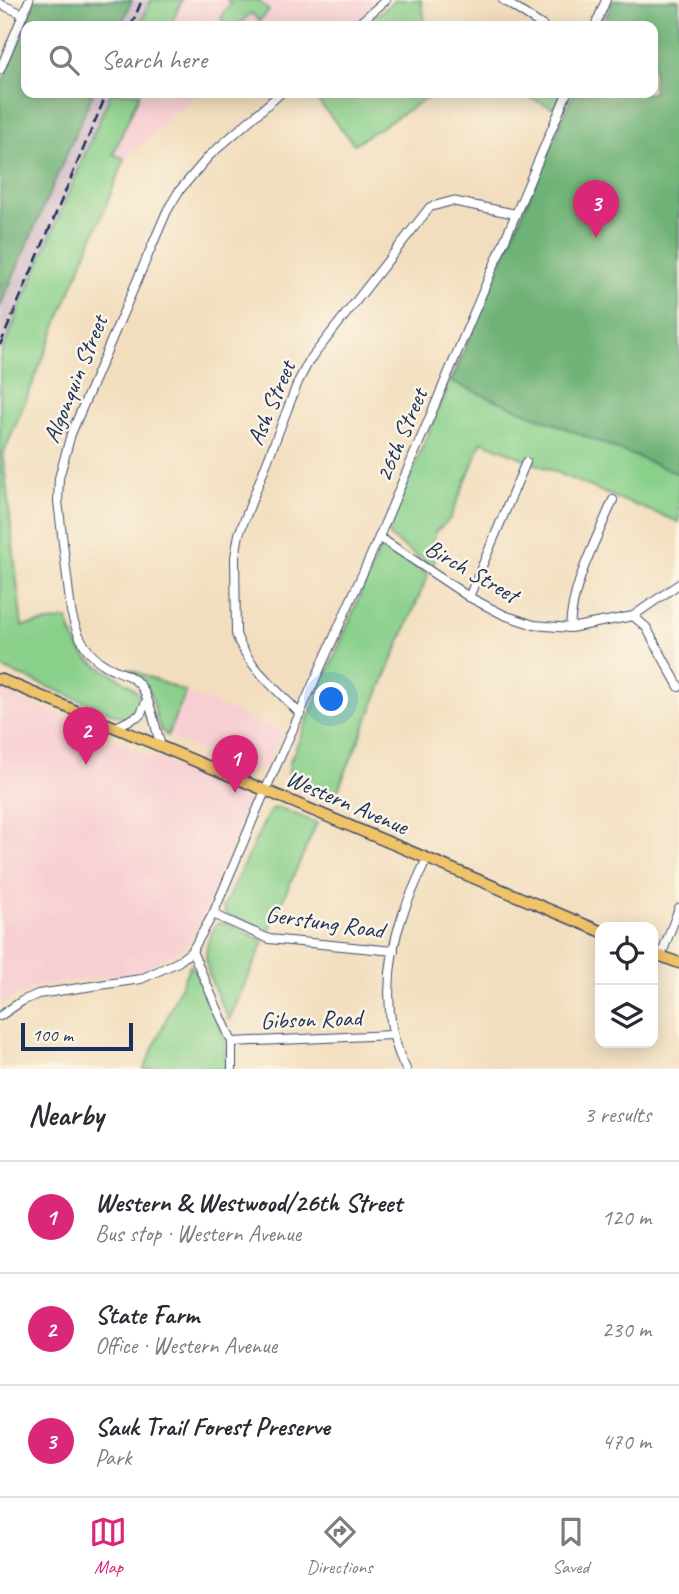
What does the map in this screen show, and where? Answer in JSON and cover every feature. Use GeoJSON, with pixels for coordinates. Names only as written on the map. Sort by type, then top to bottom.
{"type":"FeatureCollection","features":[{"type":"Feature","properties":{"kind":"main road","name":"Western Avenue"},"geometry":{"type":"LineString","coordinates":[[0,679],[595,928]]}},
{"type":"Feature","properties":{"kind":"main road"},"geometry":{"type":"LineString","coordinates":[[658,954],[679,963]]}},
{"type":"Feature","properties":{"kind":"street"},"geometry":{"type":"LineString","coordinates":[[0,70],[29,0]]}},
{"type":"Feature","properties":{"kind":"street"},"geometry":{"type":"LineString","coordinates":[[362,21],[386,0]]}},
{"type":"Feature","properties":{"kind":"street"},"geometry":{"type":"LineString","coordinates":[[503,0],[535,21]]}},
{"type":"Feature","properties":{"kind":"street"},"geometry":{"type":"LineString","coordinates":[[597,21],[606,0]]}},
{"type":"Feature","properties":{"kind":"street"},"geometry":{"type":"LineString","coordinates":[[0,4],[23,14]]}},
{"type":"Feature","properties":{"kind":"street","name":"Algonquin Street"},"geometry":{"type":"LineString","coordinates":[[161,746],[142,688],[131,676],[104,665],[92,655],[75,629],[58,501],[59,478],[71,434],[167,211],[192,173],[275,98]]}},
{"type":"Feature","properties":{"kind":"street","name":"26th Street"},"geometry":{"type":"LineString","coordinates":[[192,951],[214,914],[265,790],[379,537],[565,98]]}},
{"type":"Feature","properties":{"kind":"street","name":"Ash Street"},"geometry":{"type":"LineString","coordinates":[[300,714],[239,644],[236,634],[235,557],[239,534],[298,383],[314,353],[430,207],[452,201],[516,214]]}},
{"type":"Feature","properties":{"kind":"street"},"geometry":{"type":"LineString","coordinates":[[469,597],[526,462]]}},
{"type":"Feature","properties":{"kind":"street"},"geometry":{"type":"LineString","coordinates":[[570,628],[577,588],[613,500]]}},
{"type":"Feature","properties":{"kind":"street","name":"Birch Street"},"geometry":{"type":"LineString","coordinates":[[379,537],[469,597],[504,615],[534,625],[570,628],[634,617]]}},
{"type":"Feature","properties":{"kind":"street"},"geometry":{"type":"LineString","coordinates":[[679,584],[634,617],[646,627],[679,686]]}},
{"type":"Feature","properties":{"kind":"street"},"geometry":{"type":"LineString","coordinates":[[116,727],[140,715],[147,700]]}},
{"type":"Feature","properties":{"kind":"street"},"geometry":{"type":"LineString","coordinates":[[406,1069],[392,1035],[390,993],[394,951],[403,915],[427,858]]}},
{"type":"Feature","properties":{"kind":"street"},"geometry":{"type":"LineString","coordinates":[[658,952],[679,908]]}},
{"type":"Feature","properties":{"kind":"street","name":"Gerstung Road"},"geometry":{"type":"LineString","coordinates":[[214,914],[269,939],[394,951]]}},
{"type":"Feature","properties":{"kind":"street"},"geometry":{"type":"LineString","coordinates":[[0,1016],[38,994],[141,979],[178,962],[192,951],[232,1042],[232,1069]]}},
{"type":"Feature","properties":{"kind":"street","name":"Gibson Road"},"geometry":{"type":"LineString","coordinates":[[232,1042],[392,1035]]}},
{"type":"Feature","properties":{"kind":"shaded area"},"geometry":{"type":"Polygon","coordinates":[[[132,0],[151,0],[142,21],[123,21],[132,0]]]}},
{"type":"Feature","properties":{"kind":"shaded area"},"geometry":{"type":"Polygon","coordinates":[[[182,0],[381,0],[357,21],[172,21],[182,0]]]}},
{"type":"Feature","properties":{"kind":"shaded area"},"geometry":{"type":"Polygon","coordinates":[[[91,98],[109,98],[0,356],[0,307],[91,98]]]}},
{"type":"Feature","properties":{"kind":"shaded area"},"geometry":{"type":"Polygon","coordinates":[[[138,98],[192,98],[125,159],[113,154],[138,98]]]}},
{"type":"Feature","properties":{"kind":"shaded area"},"geometry":{"type":"Polygon","coordinates":[[[0,690],[239,794],[245,807],[244,816],[220,870],[205,916],[182,948],[141,972],[48,984],[21,992],[0,1006],[0,690]]]}},
{"type":"Feature","properties":{"kind":"shaded area"},"geometry":{"type":"Polygon","coordinates":[[[186,692],[283,732],[263,770],[250,772],[167,736],[186,692]]]}},
{"type":"Feature","properties":{"kind":"green space"},"geometry":{"type":"Polygon","coordinates":[[[35,0],[132,0],[123,21],[26,21],[35,0]]]}},
{"type":"Feature","properties":{"kind":"green space"},"geometry":{"type":"Polygon","coordinates":[[[151,0],[182,0],[172,21],[142,21],[151,0]]]}},
{"type":"Feature","properties":{"kind":"green space"},"geometry":{"type":"Polygon","coordinates":[[[227,0],[258,0],[269,11],[259,21],[251,13],[243,21],[222,21],[224,12],[231,4],[227,0]]]}},
{"type":"Feature","properties":{"kind":"green space"},"geometry":{"type":"Polygon","coordinates":[[[395,0],[421,0],[425,21],[371,21],[395,0]]]}},
{"type":"Feature","properties":{"kind":"green space"},"geometry":{"type":"Polygon","coordinates":[[[613,0],[679,0],[679,522],[482,441],[450,519],[435,532],[432,546],[436,557],[432,567],[390,537],[388,528],[571,98],[658,98],[658,21],[604,21],[613,0]]]}},
{"type":"Feature","properties":{"kind":"green space"},"geometry":{"type":"Polygon","coordinates":[[[613,0],[679,0],[679,474],[451,382],[571,98],[658,98],[658,21],[604,21],[613,0]]]}},
{"type":"Feature","properties":{"kind":"green space"},"geometry":{"type":"Polygon","coordinates":[[[21,34],[21,98],[91,98],[0,307],[0,90],[21,34]]]}},
{"type":"Feature","properties":{"kind":"green space"},"geometry":{"type":"Polygon","coordinates":[[[109,98],[138,98],[113,154],[125,159],[3,455],[22,626],[67,619],[74,639],[86,657],[138,693],[141,701],[138,710],[126,719],[0,667],[0,356],[109,98]]]}},
{"type":"Feature","properties":{"kind":"green space"},"geometry":{"type":"Polygon","coordinates":[[[315,98],[427,98],[354,144],[315,98]]]}},
{"type":"Feature","properties":{"kind":"green space"},"geometry":{"type":"Polygon","coordinates":[[[530,98],[561,98],[556,109],[530,98]]]}},
{"type":"Feature","properties":{"kind":"green space"},"geometry":{"type":"Polygon","coordinates":[[[380,548],[389,549],[428,575],[335,797],[292,784],[289,779],[289,764],[380,548]]]}},
{"type":"Feature","properties":{"kind":"green space"},"geometry":{"type":"Polygon","coordinates":[[[129,669],[186,692],[167,736],[158,723],[147,687],[129,669]]]}},
{"type":"Feature","properties":{"kind":"green space"},"geometry":{"type":"Polygon","coordinates":[[[280,808],[317,823],[268,933],[226,914],[223,908],[268,814],[272,809],[280,808]]]}},
{"type":"Feature","properties":{"kind":"green space"},"geometry":{"type":"Polygon","coordinates":[[[218,923],[226,923],[264,941],[229,1020],[212,983],[206,960],[210,936],[218,923]]]}},
{"type":"Feature","properties":{"kind":"green space"},"geometry":{"type":"Polygon","coordinates":[[[190,965],[197,973],[226,1041],[226,1069],[144,1069],[190,965]]]}},
{"type":"Feature","properties":{"kind":"railway"},"geometry":{"type":"LineString","coordinates":[[133,21],[142,0]]}},
{"type":"Feature","properties":{"kind":"railway"},"geometry":{"type":"LineString","coordinates":[[0,345],[105,98]]}},
{"type":"Feature","properties":{"kind":"place","name":"Sauk Trail Forest Preserve"},"geometry":{"type":"Point","coordinates":[596,238]}},
{"type":"Feature","properties":{"kind":"place","name":"State Farm"},"geometry":{"type":"Point","coordinates":[86,765]}},
{"type":"Feature","properties":{"kind":"place","name":"Western & Westwood/26th Street"},"geometry":{"type":"Point","coordinates":[235,793]}}]}
